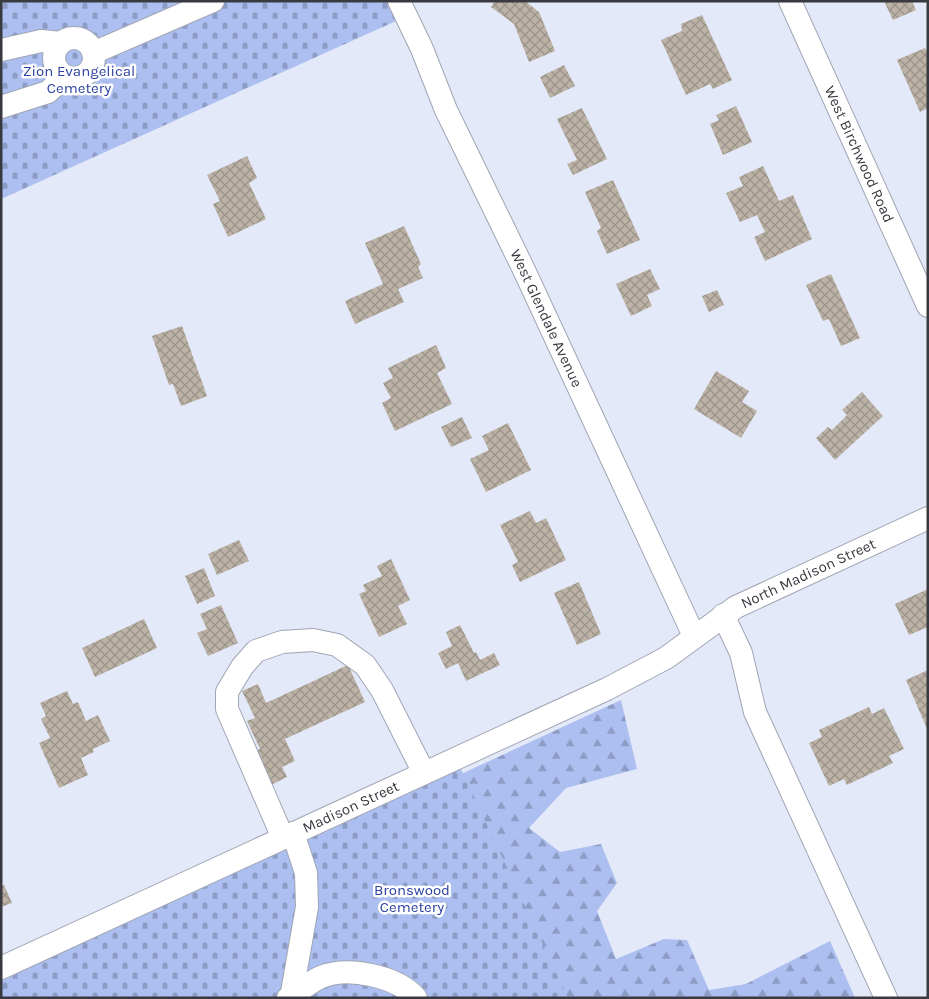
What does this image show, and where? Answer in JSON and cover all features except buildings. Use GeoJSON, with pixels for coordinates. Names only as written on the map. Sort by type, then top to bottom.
{"type":"FeatureCollection","features":[{"type":"Feature","properties":{"kind":"street"},"geometry":{"type":"LineString","coordinates":[[93,53],[212,1]]}},
{"type":"Feature","properties":{"kind":"street","name":"West Glendale Avenue"},"geometry":{"type":"LineString","coordinates":[[399,1],[422,50],[446,110],[524,270],[694,636]]}},
{"type":"Feature","properties":{"kind":"street","name":"West Birchwood Road"},"geometry":{"type":"LineString","coordinates":[[790,1],[928,306]]}},
{"type":"Feature","properties":{"kind":"street"},"geometry":{"type":"LineString","coordinates":[[77,38],[84,41],[90,46],[93,53],[93,66],[81,77],[72,78],[65,76],[59,72],[55,64],[56,49],[61,43],[70,39],[77,38]]}},
{"type":"Feature","properties":{"kind":"street"},"geometry":{"type":"LineString","coordinates":[[1,50],[40,41],[61,43]]}},
{"type":"Feature","properties":{"kind":"street"},"geometry":{"type":"LineString","coordinates":[[1,107],[48,92],[65,76]]}},
{"type":"Feature","properties":{"kind":"street","name":"North Madison Street"},"geometry":{"type":"LineString","coordinates":[[694,636],[736,607],[928,518]]}},
{"type":"Feature","properties":{"kind":"street"},"geometry":{"type":"LineString","coordinates":[[723,615],[741,653],[755,712],[886,998]]}},
{"type":"Feature","properties":{"kind":"street","name":"Madison Street"},"geometry":{"type":"LineString","coordinates":[[1,968],[635,675],[666,658],[694,636]]}},
{"type":"Feature","properties":{"kind":"street"},"geometry":{"type":"LineString","coordinates":[[291,997],[306,908],[306,873],[227,709],[227,692],[242,667],[256,651],[282,642],[313,640],[337,645],[365,665],[382,690],[424,773]]}},
{"type":"Feature","properties":{"kind":"street"},"geometry":{"type":"LineString","coordinates":[[291,997],[323,976],[355,972],[400,984],[416,998]]}},
{"type":"Feature","properties":{"kind":"green space","name":"Zion Evangelical Cemetery"},"geometry":{"type":"Polygon","coordinates":[[[1,1],[387,1],[396,21],[1,199],[1,1]]]}},
{"type":"Feature","properties":{"kind":"green space"},"geometry":{"type":"Polygon","coordinates":[[[621,700],[637,769],[566,788],[529,828],[560,852],[601,844],[617,883],[597,911],[616,959],[664,939],[687,940],[709,990],[746,984],[830,941],[855,998],[543,998],[459,775],[621,700]]]}},
{"type":"Feature","properties":{"kind":"green space","name":"Bronswood Cemetery"},"geometry":{"type":"Polygon","coordinates":[[[460,767],[568,998],[1,998],[1,981],[460,767]]]}}]}
